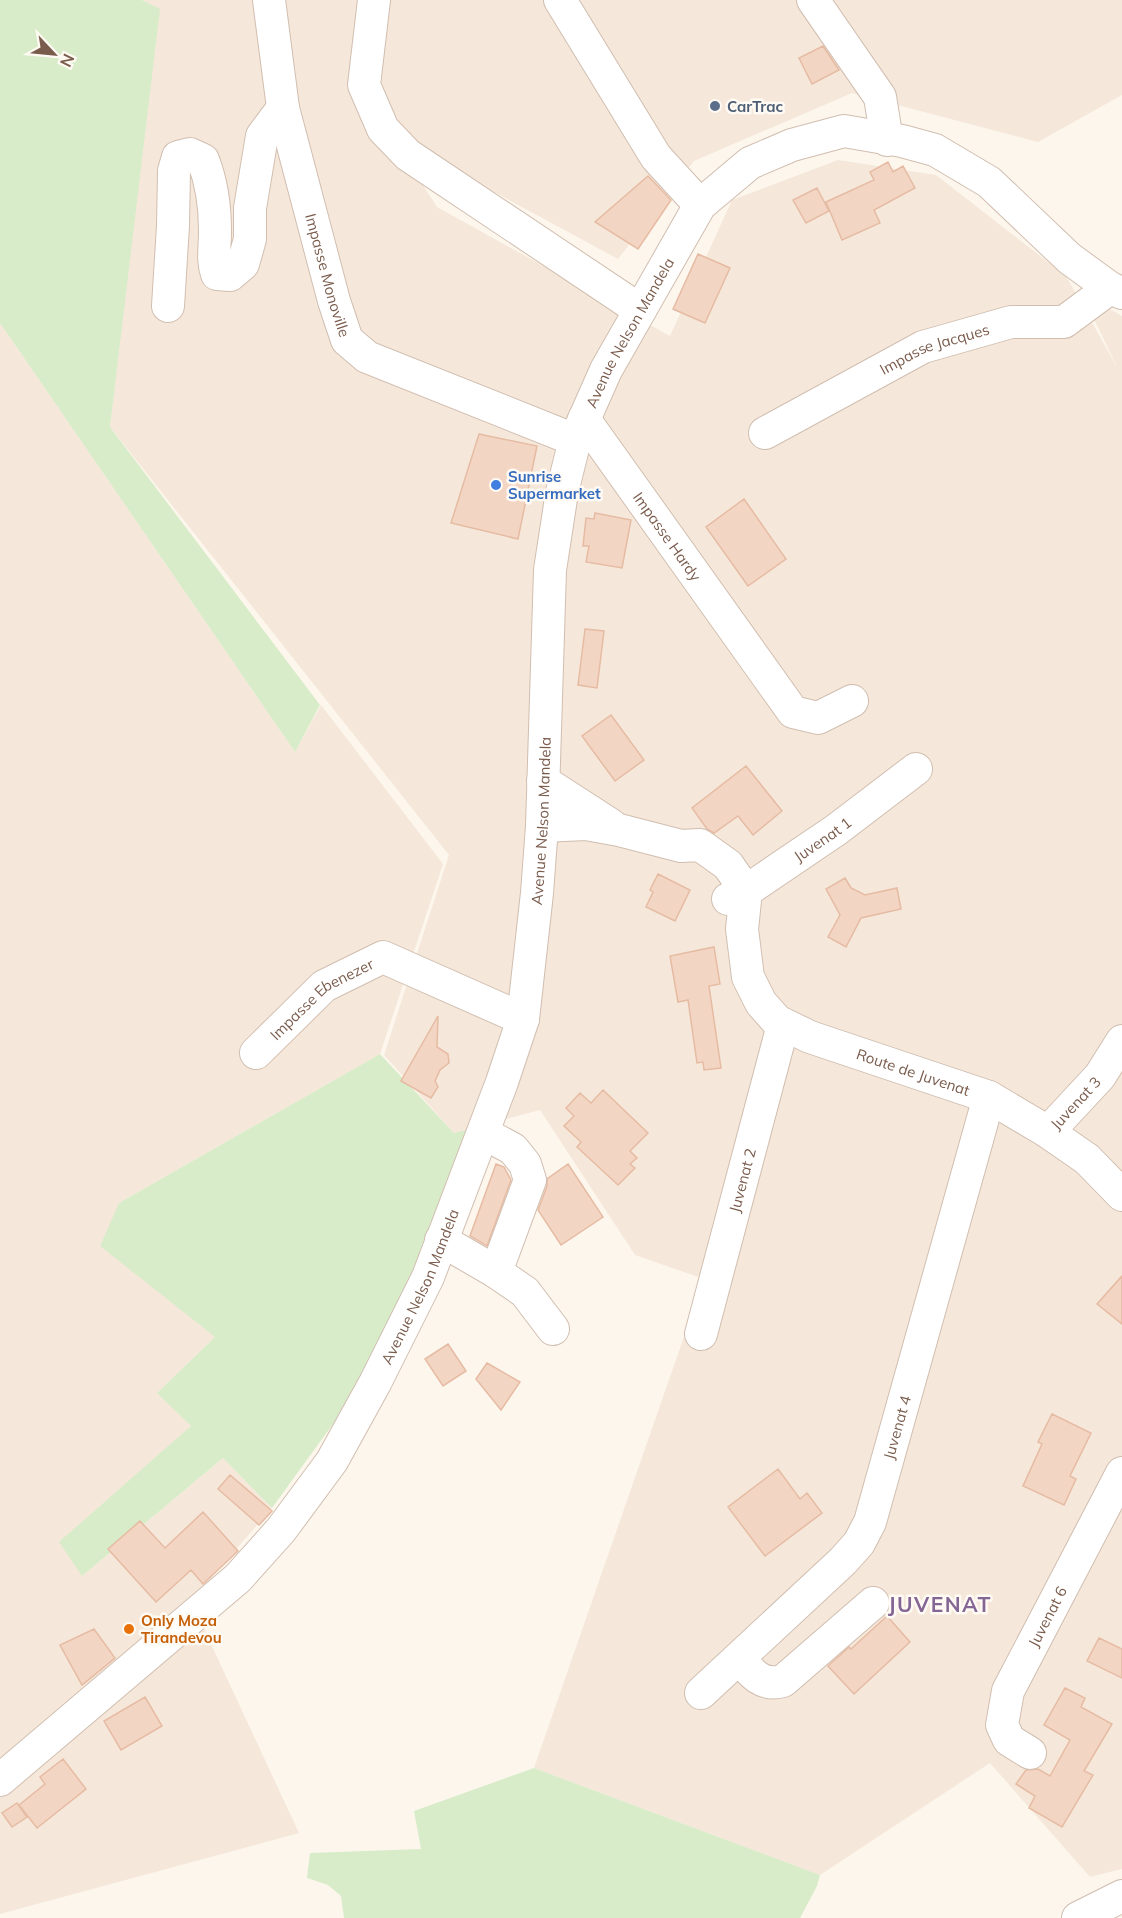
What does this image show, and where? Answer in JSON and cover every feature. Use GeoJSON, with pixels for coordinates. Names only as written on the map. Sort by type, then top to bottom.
{"type":"FeatureCollection","features":[{"type":"Feature","properties":{"kind":"street","name":"Impasse Monoville"},"geometry":{"type":"LineString","coordinates":[[269,0],[283,108],[334,301],[347,340],[367,357],[580,430]]}},
{"type":"Feature","properties":{"kind":"street"},"geometry":{"type":"LineString","coordinates":[[374,0],[364,85],[383,129],[408,155],[640,310]]}},
{"type":"Feature","properties":{"kind":"street"},"geometry":{"type":"LineString","coordinates":[[560,0],[656,157],[700,205]]}},
{"type":"Feature","properties":{"kind":"street"},"geometry":{"type":"LineString","coordinates":[[813,0],[880,97],[887,140]]}},
{"type":"Feature","properties":{"kind":"street"},"geometry":{"type":"LineString","coordinates":[[168,306],[174,171],[178,157],[190,154],[203,160],[209,176],[213,204],[215,232],[213,264],[217,274],[230,275],[243,264],[250,239],[250,208],[262,136],[283,108]]}},
{"type":"Feature","properties":{"kind":"street","name":"Avenue Nelson Mandela"},"geometry":{"type":"LineString","coordinates":[[0,1780],[238,1578],[281,1530],[338,1452],[428,1277],[502,1082],[523,1019],[542,826],[550,570],[562,492],[580,430],[606,370],[700,205],[750,163],[792,145],[844,131],[935,150],[989,182],[1070,258],[1116,291]]}},
{"type":"Feature","properties":{"kind":"street","name":"Impasse Jacques"},"geometry":{"type":"LineString","coordinates":[[765,433],[923,347],[1011,322],[1064,322],[1116,291]]}},
{"type":"Feature","properties":{"kind":"street","name":"Impasse Hardy"},"geometry":{"type":"LineString","coordinates":[[580,430],[752,654],[793,712],[818,718],[852,701]]}},
{"type":"Feature","properties":{"kind":"street","name":"Juvenat 1"},"geometry":{"type":"LineString","coordinates":[[735,896],[836,830],[916,768]]}},
{"type":"Feature","properties":{"kind":"street","name":"Route de Juvenat"},"geometry":{"type":"LineString","coordinates":[[543,781],[619,830]]}},
{"type":"Feature","properties":{"kind":"street","name":"Route de Juvenat"},"geometry":{"type":"LineString","coordinates":[[542,826],[586,824],[681,846],[691,862],[711,880],[735,896],[748,977],[761,1003],[783,1025],[810,1037],[989,1097],[1048,1132],[1087,1159],[1122,1195]]}},
{"type":"Feature","properties":{"kind":"street","name":"Impasse Ebenezer"},"geometry":{"type":"LineString","coordinates":[[256,1053],[324,986],[383,957],[523,1019]]}},
{"type":"Feature","properties":{"kind":"street","name":"Juvenat 2"},"geometry":{"type":"LineString","coordinates":[[701,1334],[783,1025]]}},
{"type":"Feature","properties":{"kind":"street","name":"Juvenat 3"},"geometry":{"type":"LineString","coordinates":[[1048,1132],[1100,1076],[1122,1041]]}},
{"type":"Feature","properties":{"kind":"street","name":"Juvenat 4"},"geometry":{"type":"LineString","coordinates":[[701,1694],[843,1561],[859,1544],[870,1522],[989,1097]]}},
{"type":"Feature","properties":{"kind":"street"},"geometry":{"type":"LineString","coordinates":[[483,1132],[513,1149],[525,1164],[530,1180],[496,1272]]}},
{"type":"Feature","properties":{"kind":"street"},"geometry":{"type":"LineString","coordinates":[[441,1240],[525,1292],[553,1329]]}},
{"type":"Feature","properties":{"kind":"street","name":"Juvenat 6"},"geometry":{"type":"LineString","coordinates":[[1030,1753],[1009,1740],[1002,1725],[1008,1691],[1122,1473]]}},
{"type":"Feature","properties":{"kind":"street"},"geometry":{"type":"LineString","coordinates":[[739,1658],[754,1676],[764,1682],[783,1681],[873,1603]]}},
{"type":"Feature","properties":{"kind":"street"},"geometry":{"type":"LineString","coordinates":[[1078,1918],[1122,1896]]}},
{"type":"Feature","properties":{"kind":"shaded area"},"geometry":{"type":"Polygon","coordinates":[[[142,0],[1122,0],[1122,95],[1038,142],[852,93],[694,161],[618,259],[391,136],[437,207],[670,336],[732,200],[838,160],[936,175],[1066,276],[1118,369],[1082,294],[1122,316],[1122,1869],[1090,1877],[990,1763],[820,1875],[534,1768],[704,1279],[635,1255],[540,1110],[454,1133],[384,1055],[449,855],[110,427],[157,8],[142,0]]]}},
{"type":"Feature","properties":{"kind":"shaded area"},"geometry":{"type":"Polygon","coordinates":[[[0,323],[295,752],[321,705],[443,864],[380,1054],[119,1203],[215,1337],[157,1393],[191,1425],[82,1576],[223,1458],[272,1508],[191,1601],[299,1833],[0,1914],[0,323]]]}},
{"type":"Feature","properties":{"kind":"green space"},"geometry":{"type":"Polygon","coordinates":[[[0,0],[142,0],[160,9],[110,427],[320,705],[295,752],[0,323],[0,0]]]}},
{"type":"Feature","properties":{"kind":"green space"},"geometry":{"type":"Polygon","coordinates":[[[380,1054],[454,1133],[473,1128],[378,1362],[272,1508],[223,1458],[82,1576],[59,1542],[191,1426],[157,1393],[215,1337],[100,1246],[119,1203],[380,1054]]]}},
{"type":"Feature","properties":{"kind":"green space"},"geometry":{"type":"Polygon","coordinates":[[[534,1768],[820,1875],[817,1886],[800,1918],[344,1918],[341,1896],[328,1885],[307,1878],[310,1853],[421,1849],[414,1811],[534,1768]]]}},
{"type":"Feature","properties":{"kind":"building"},"geometry":{"type":"Polygon","coordinates":[[[823,46],[839,70],[812,84],[799,58],[823,46]]]}},
{"type":"Feature","properties":{"kind":"building"},"geometry":{"type":"Polygon","coordinates":[[[888,162],[893,172],[903,166],[915,188],[874,210],[880,223],[842,240],[826,202],[874,180],[870,172],[888,162]]]}},
{"type":"Feature","properties":{"kind":"building"},"geometry":{"type":"Polygon","coordinates":[[[648,176],[671,200],[638,249],[595,222],[648,176]]]}},
{"type":"Feature","properties":{"kind":"building"},"geometry":{"type":"Polygon","coordinates":[[[817,188],[829,211],[806,223],[793,200],[817,188]]]}},
{"type":"Feature","properties":{"kind":"building"},"geometry":{"type":"Polygon","coordinates":[[[698,254],[730,268],[705,323],[673,309],[698,254]]]}},
{"type":"Feature","properties":{"kind":"building","name":"Sunrise Supermarket"},"geometry":{"type":"Polygon","coordinates":[[[479,434],[537,446],[518,539],[451,523],[479,434]]]}},
{"type":"Feature","properties":{"kind":"building"},"geometry":{"type":"Polygon","coordinates":[[[744,499],[786,559],[748,586],[706,527],[744,499]]]}},
{"type":"Feature","properties":{"kind":"building"},"geometry":{"type":"Polygon","coordinates":[[[595,513],[631,520],[622,568],[586,562],[589,546],[583,546],[586,518],[594,519],[595,513]]]}},
{"type":"Feature","properties":{"kind":"building"},"geometry":{"type":"Polygon","coordinates":[[[585,629],[604,631],[597,688],[578,685],[585,629]]]}},
{"type":"Feature","properties":{"kind":"building"},"geometry":{"type":"Polygon","coordinates":[[[611,715],[644,760],[615,781],[582,736],[611,715]]]}},
{"type":"Feature","properties":{"kind":"building"},"geometry":{"type":"Polygon","coordinates":[[[746,766],[782,811],[753,835],[738,816],[714,833],[707,829],[692,808],[746,766]]]}},
{"type":"Feature","properties":{"kind":"building"},"geometry":{"type":"Polygon","coordinates":[[[658,874],[690,890],[675,921],[646,907],[653,892],[650,890],[658,874]]]}},
{"type":"Feature","properties":{"kind":"building"},"geometry":{"type":"Polygon","coordinates":[[[845,878],[851,888],[865,895],[897,888],[901,909],[861,918],[846,947],[828,937],[840,915],[826,889],[845,878]]]}},
{"type":"Feature","properties":{"kind":"building"},"geometry":{"type":"Polygon","coordinates":[[[714,947],[720,984],[709,986],[721,1068],[704,1070],[703,1062],[697,1063],[688,1000],[678,1002],[670,956],[714,947]]]}},
{"type":"Feature","properties":{"kind":"building"},"geometry":{"type":"Polygon","coordinates":[[[438,1016],[437,1047],[448,1054],[449,1063],[440,1070],[435,1081],[438,1087],[431,1098],[401,1081],[438,1016]]]}},
{"type":"Feature","properties":{"kind":"building"},"geometry":{"type":"Polygon","coordinates":[[[603,1090],[648,1133],[630,1151],[637,1158],[630,1164],[635,1168],[618,1185],[577,1147],[581,1142],[564,1126],[574,1116],[566,1108],[580,1093],[591,1103],[603,1090]]]}},
{"type":"Feature","properties":{"kind":"building"},"geometry":{"type":"Polygon","coordinates":[[[496,1164],[504,1167],[511,1180],[487,1246],[470,1236],[496,1164]]]}},
{"type":"Feature","properties":{"kind":"building"},"geometry":{"type":"Polygon","coordinates":[[[568,1164],[603,1217],[561,1245],[538,1210],[547,1186],[547,1179],[568,1164]]]}},
{"type":"Feature","properties":{"kind":"building"},"geometry":{"type":"Polygon","coordinates":[[[1122,1276],[1122,1324],[1097,1304],[1122,1276]]]}},
{"type":"Feature","properties":{"kind":"building"},"geometry":{"type":"Polygon","coordinates":[[[448,1344],[466,1371],[443,1386],[425,1359],[448,1344]]]}},
{"type":"Feature","properties":{"kind":"building"},"geometry":{"type":"Polygon","coordinates":[[[487,1363],[520,1382],[501,1410],[476,1379],[487,1363]]]}},
{"type":"Feature","properties":{"kind":"building"},"geometry":{"type":"Polygon","coordinates":[[[1052,1414],[1091,1433],[1070,1476],[1076,1479],[1064,1505],[1023,1486],[1042,1444],[1038,1442],[1052,1414]]]}},
{"type":"Feature","properties":{"kind":"building"},"geometry":{"type":"Polygon","coordinates":[[[778,1469],[800,1499],[807,1493],[822,1513],[765,1556],[728,1507],[778,1469]]]}},
{"type":"Feature","properties":{"kind":"building"},"geometry":{"type":"Polygon","coordinates":[[[230,1475],[272,1511],[259,1525],[218,1489],[230,1475]]]}},
{"type":"Feature","properties":{"kind":"building"},"geometry":{"type":"Polygon","coordinates":[[[203,1512],[238,1551],[203,1584],[191,1570],[156,1602],[108,1549],[140,1521],[165,1548],[203,1512]]]}},
{"type":"Feature","properties":{"kind":"building"},"geometry":{"type":"Polygon","coordinates":[[[887,1616],[910,1642],[854,1694],[828,1666],[849,1647],[851,1649],[887,1616]]]}},
{"type":"Feature","properties":{"kind":"building"},"geometry":{"type":"Polygon","coordinates":[[[94,1629],[115,1658],[82,1685],[60,1645],[94,1629]]]}},
{"type":"Feature","properties":{"kind":"building"},"geometry":{"type":"Polygon","coordinates":[[[1099,1638],[1122,1649],[1122,1678],[1087,1661],[1099,1638]]]}},
{"type":"Feature","properties":{"kind":"building"},"geometry":{"type":"Polygon","coordinates":[[[1065,1688],[1085,1698],[1081,1707],[1112,1724],[1084,1771],[1093,1775],[1062,1827],[1029,1808],[1035,1796],[1016,1784],[1026,1770],[1038,1769],[1050,1776],[1070,1740],[1044,1725],[1065,1688]]]}},
{"type":"Feature","properties":{"kind":"building"},"geometry":{"type":"Polygon","coordinates":[[[145,1697],[162,1726],[121,1750],[104,1721],[145,1697]]]}},
{"type":"Feature","properties":{"kind":"building"},"geometry":{"type":"Polygon","coordinates":[[[63,1759],[86,1789],[37,1828],[19,1805],[45,1784],[40,1777],[63,1759]]]}},
{"type":"Feature","properties":{"kind":"building"},"geometry":{"type":"Polygon","coordinates":[[[17,1803],[27,1817],[12,1827],[2,1813],[17,1803]]]}},
{"type":"Feature","properties":{"kind":"place","name":"CarTrac"},"geometry":{"type":"Point","coordinates":[715,106]}},
{"type":"Feature","properties":{"kind":"place","name":"Sunrise Supermarket"},"geometry":{"type":"Point","coordinates":[496,485]}},
{"type":"Feature","properties":{"kind":"place","name":"Only Moza Tirandevou"},"geometry":{"type":"Point","coordinates":[129,1629]}},
{"type":"Feature","properties":{"kind":"district","name":"JUVENAT"},"geometry":{"type":"Point","coordinates":[940,1604]}}]}
